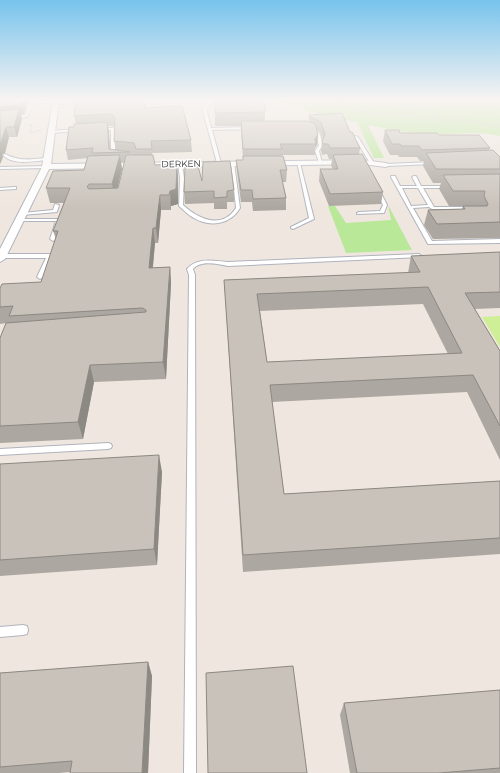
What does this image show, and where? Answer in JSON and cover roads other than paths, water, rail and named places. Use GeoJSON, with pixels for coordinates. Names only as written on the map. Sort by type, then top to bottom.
{"type":"FeatureCollection","features":[{"type":"Feature","properties":{"kind":"street"},"geometry":{"type":"LineString","coordinates":[[1,257],[4,244],[21,217],[46,163],[50,136]]}},
{"type":"Feature","properties":{"kind":"street","name":"DERKEN"},"geometry":{"type":"LineString","coordinates":[[46,163],[82,169],[125,168],[135,161],[180,164],[321,162],[386,165]]}},
{"type":"Feature","properties":{"kind":"lane"},"geometry":{"type":"LineString","coordinates":[[113,136],[113,156],[122,156]]}},
{"type":"Feature","properties":{"kind":"lane"},"geometry":{"type":"LineString","coordinates":[[211,136],[219,163]]}},
{"type":"Feature","properties":{"kind":"lane"},"geometry":{"type":"LineString","coordinates":[[318,136],[321,145],[317,151],[321,162]]}},
{"type":"Feature","properties":{"kind":"lane"},"geometry":{"type":"LineString","coordinates":[[356,137],[366,164]]}},
{"type":"Feature","properties":{"kind":"lane"},"geometry":{"type":"LineString","coordinates":[[5,155],[8,158],[17,160],[46,163]]}},
{"type":"Feature","properties":{"kind":"lane"},"geometry":{"type":"LineString","coordinates":[[293,228],[312,219],[298,162]]}},
{"type":"Feature","properties":{"kind":"lane","name":"DERKEN"},"geometry":{"type":"LineString","coordinates":[[0,168],[46,163]]}},
{"type":"Feature","properties":{"kind":"lane"},"geometry":{"type":"LineString","coordinates":[[180,164],[182,178],[181,205],[198,219],[214,222],[230,218],[235,214],[238,208],[232,163]]}},
{"type":"Feature","properties":{"kind":"lane"},"geometry":{"type":"LineString","coordinates":[[386,165],[440,163]]}},
{"type":"Feature","properties":{"kind":"lane"},"geometry":{"type":"LineString","coordinates":[[393,177],[430,243],[500,241]]}},
{"type":"Feature","properties":{"kind":"lane"},"geometry":{"type":"LineString","coordinates":[[414,177],[431,206]]}},
{"type":"Feature","properties":{"kind":"lane"},"geometry":{"type":"LineString","coordinates":[[359,213],[382,212],[385,205],[375,186]]}},
{"type":"Feature","properties":{"kind":"lane"},"geometry":{"type":"LineString","coordinates":[[399,187],[452,186]]}},
{"type":"Feature","properties":{"kind":"lane"},"geometry":{"type":"LineString","coordinates":[[0,189],[14,188]]}},
{"type":"Feature","properties":{"kind":"lane"},"geometry":{"type":"LineString","coordinates":[[21,217],[54,211],[57,205]]}},
{"type":"Feature","properties":{"kind":"lane"},"geometry":{"type":"LineString","coordinates":[[410,207],[431,206],[442,211],[477,210]]}},
{"type":"Feature","properties":{"kind":"lane"},"geometry":{"type":"LineString","coordinates":[[21,217],[60,220],[53,239]]}},
{"type":"Feature","properties":{"kind":"lane"},"geometry":{"type":"LineString","coordinates":[[1,257],[48,256],[40,277]]}},
{"type":"Feature","properties":{"kind":"lane"},"geometry":{"type":"LineString","coordinates":[[190,773],[192,275],[190,269],[196,264],[203,262],[228,264],[428,256]]}},
{"type":"Feature","properties":{"kind":"lane"},"geometry":{"type":"LineString","coordinates":[[0,452],[108,446]]}},
{"type":"Feature","properties":{"kind":"lane"},"geometry":{"type":"LineString","coordinates":[[0,632],[23,630]]}}]}
